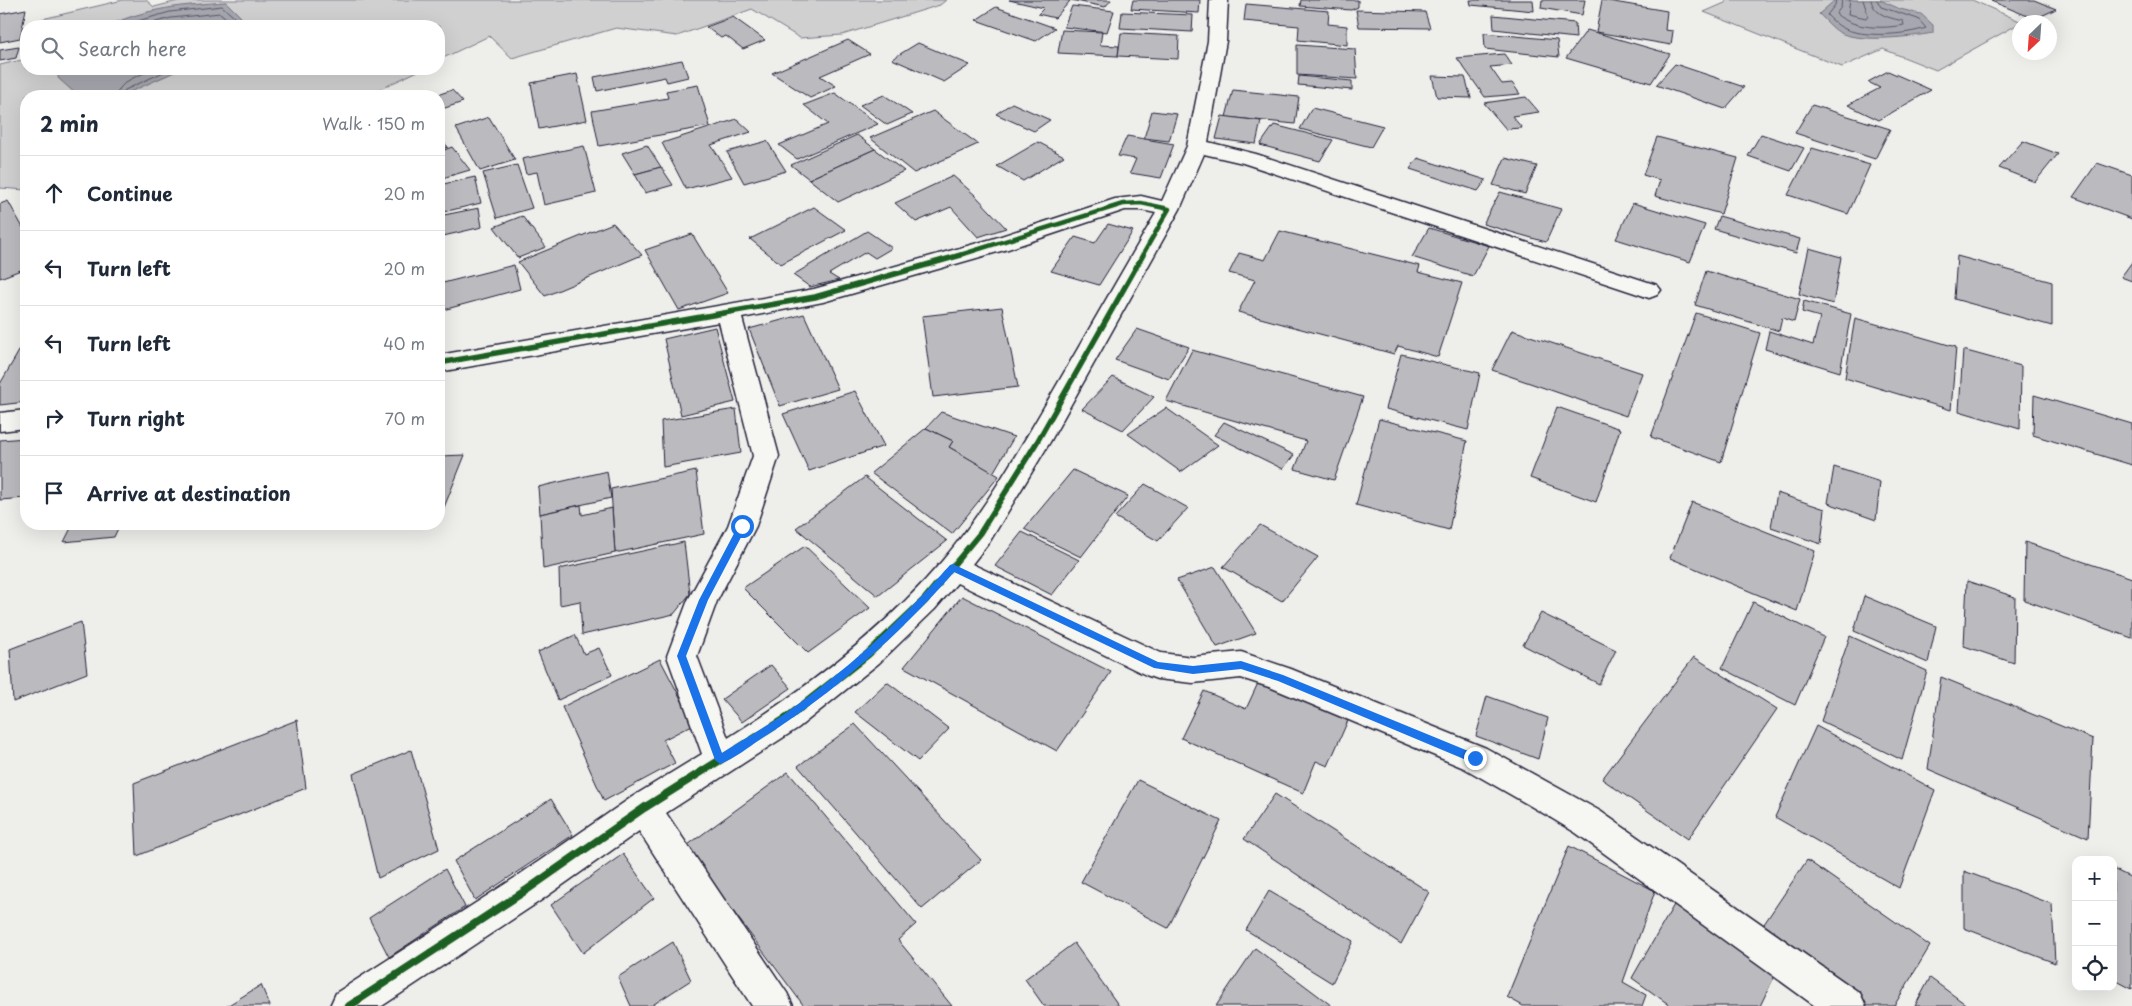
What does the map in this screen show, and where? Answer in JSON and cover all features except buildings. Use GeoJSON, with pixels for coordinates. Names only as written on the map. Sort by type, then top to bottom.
{"type":"FeatureCollection","features":[{"type":"Feature","properties":{"kind":"street"},"geometry":{"type":"LineString","coordinates":[[349,1006],[528,889],[644,808],[787,718],[868,654],[925,600],[953,568],[980,533],[1037,442],[1169,208],[1197,146],[1217,41],[1219,0]]}},
{"type":"Feature","properties":{"kind":"street"},"geometry":{"type":"LineString","coordinates":[[1197,146],[1249,158],[1649,290]]}},
{"type":"Feature","properties":{"kind":"street"},"geometry":{"type":"LineString","coordinates":[[445,362],[815,297],[1000,244],[1123,204],[1141,203],[1169,208]]}},
{"type":"Feature","properties":{"kind":"street"},"geometry":{"type":"LineString","coordinates":[[720,760],[682,656],[703,600],[742,526],[766,456],[728,311]]}},
{"type":"Feature","properties":{"kind":"street"},"geometry":{"type":"LineString","coordinates":[[0,422],[20,420]]}},
{"type":"Feature","properties":{"kind":"street"},"geometry":{"type":"LineString","coordinates":[[953,568],[1157,666],[1193,670],[1241,665],[1280,678],[1475,758],[1588,822],[1847,1006]]}},
{"type":"Feature","properties":{"kind":"street"},"geometry":{"type":"LineString","coordinates":[[644,808],[774,1006]]}},
{"type":"Feature","properties":{"kind":"shaded area"},"geometry":{"type":"Polygon","coordinates":[[[123,0],[146,0],[154,7],[182,0],[946,0],[940,5],[842,35],[800,38],[752,9],[677,36],[616,28],[512,58],[489,36],[445,57],[445,20],[38,20],[123,0]]]}},
{"type":"Feature","properties":{"kind":"shaded area"},"geometry":{"type":"Polygon","coordinates":[[[1724,0],[1972,0],[2012,18],[2012,28],[1936,70],[1883,49],[1842,67],[1704,12],[1727,2],[1724,0]]]}},
{"type":"Feature","properties":{"kind":"shaded area"},"geometry":{"type":"Polygon","coordinates":[[[20,60],[20,75],[409,75],[378,90],[20,90],[20,190],[0,188],[0,65],[20,60]]]}},
{"type":"Feature","properties":{"kind":"water"},"geometry":{"type":"Polygon","coordinates":[[[1835,0],[1880,0],[1900,9],[1921,14],[1933,25],[1933,33],[1900,37],[1863,38],[1840,33],[1819,14],[1835,0]]]}},
{"type":"Feature","properties":{"kind":"water"},"geometry":{"type":"Polygon","coordinates":[[[226,2],[241,17],[239,20],[122,20],[151,11],[180,6],[226,2]]]}},
{"type":"Feature","properties":{"kind":"water"},"geometry":{"type":"Polygon","coordinates":[[[58,75],[168,75],[134,90],[71,90],[58,78],[58,75]]]}},
{"type":"Feature","properties":{"kind":"cycle path"},"geometry":{"type":"LineString","coordinates":[[349,1006],[528,889],[644,808],[787,718],[868,654],[925,600],[980,533],[1037,442],[1169,209],[1141,203],[1123,204],[1000,244],[815,297],[445,362]]}},
{"type":"Feature","properties":{"kind":"route"},"geometry":{"type":"LineString","coordinates":[[742,526],[703,600],[682,656],[720,760],[787,718],[868,654],[925,600],[953,568],[1157,666],[1193,670],[1241,665],[1280,678],[1475,758]]}}]}
